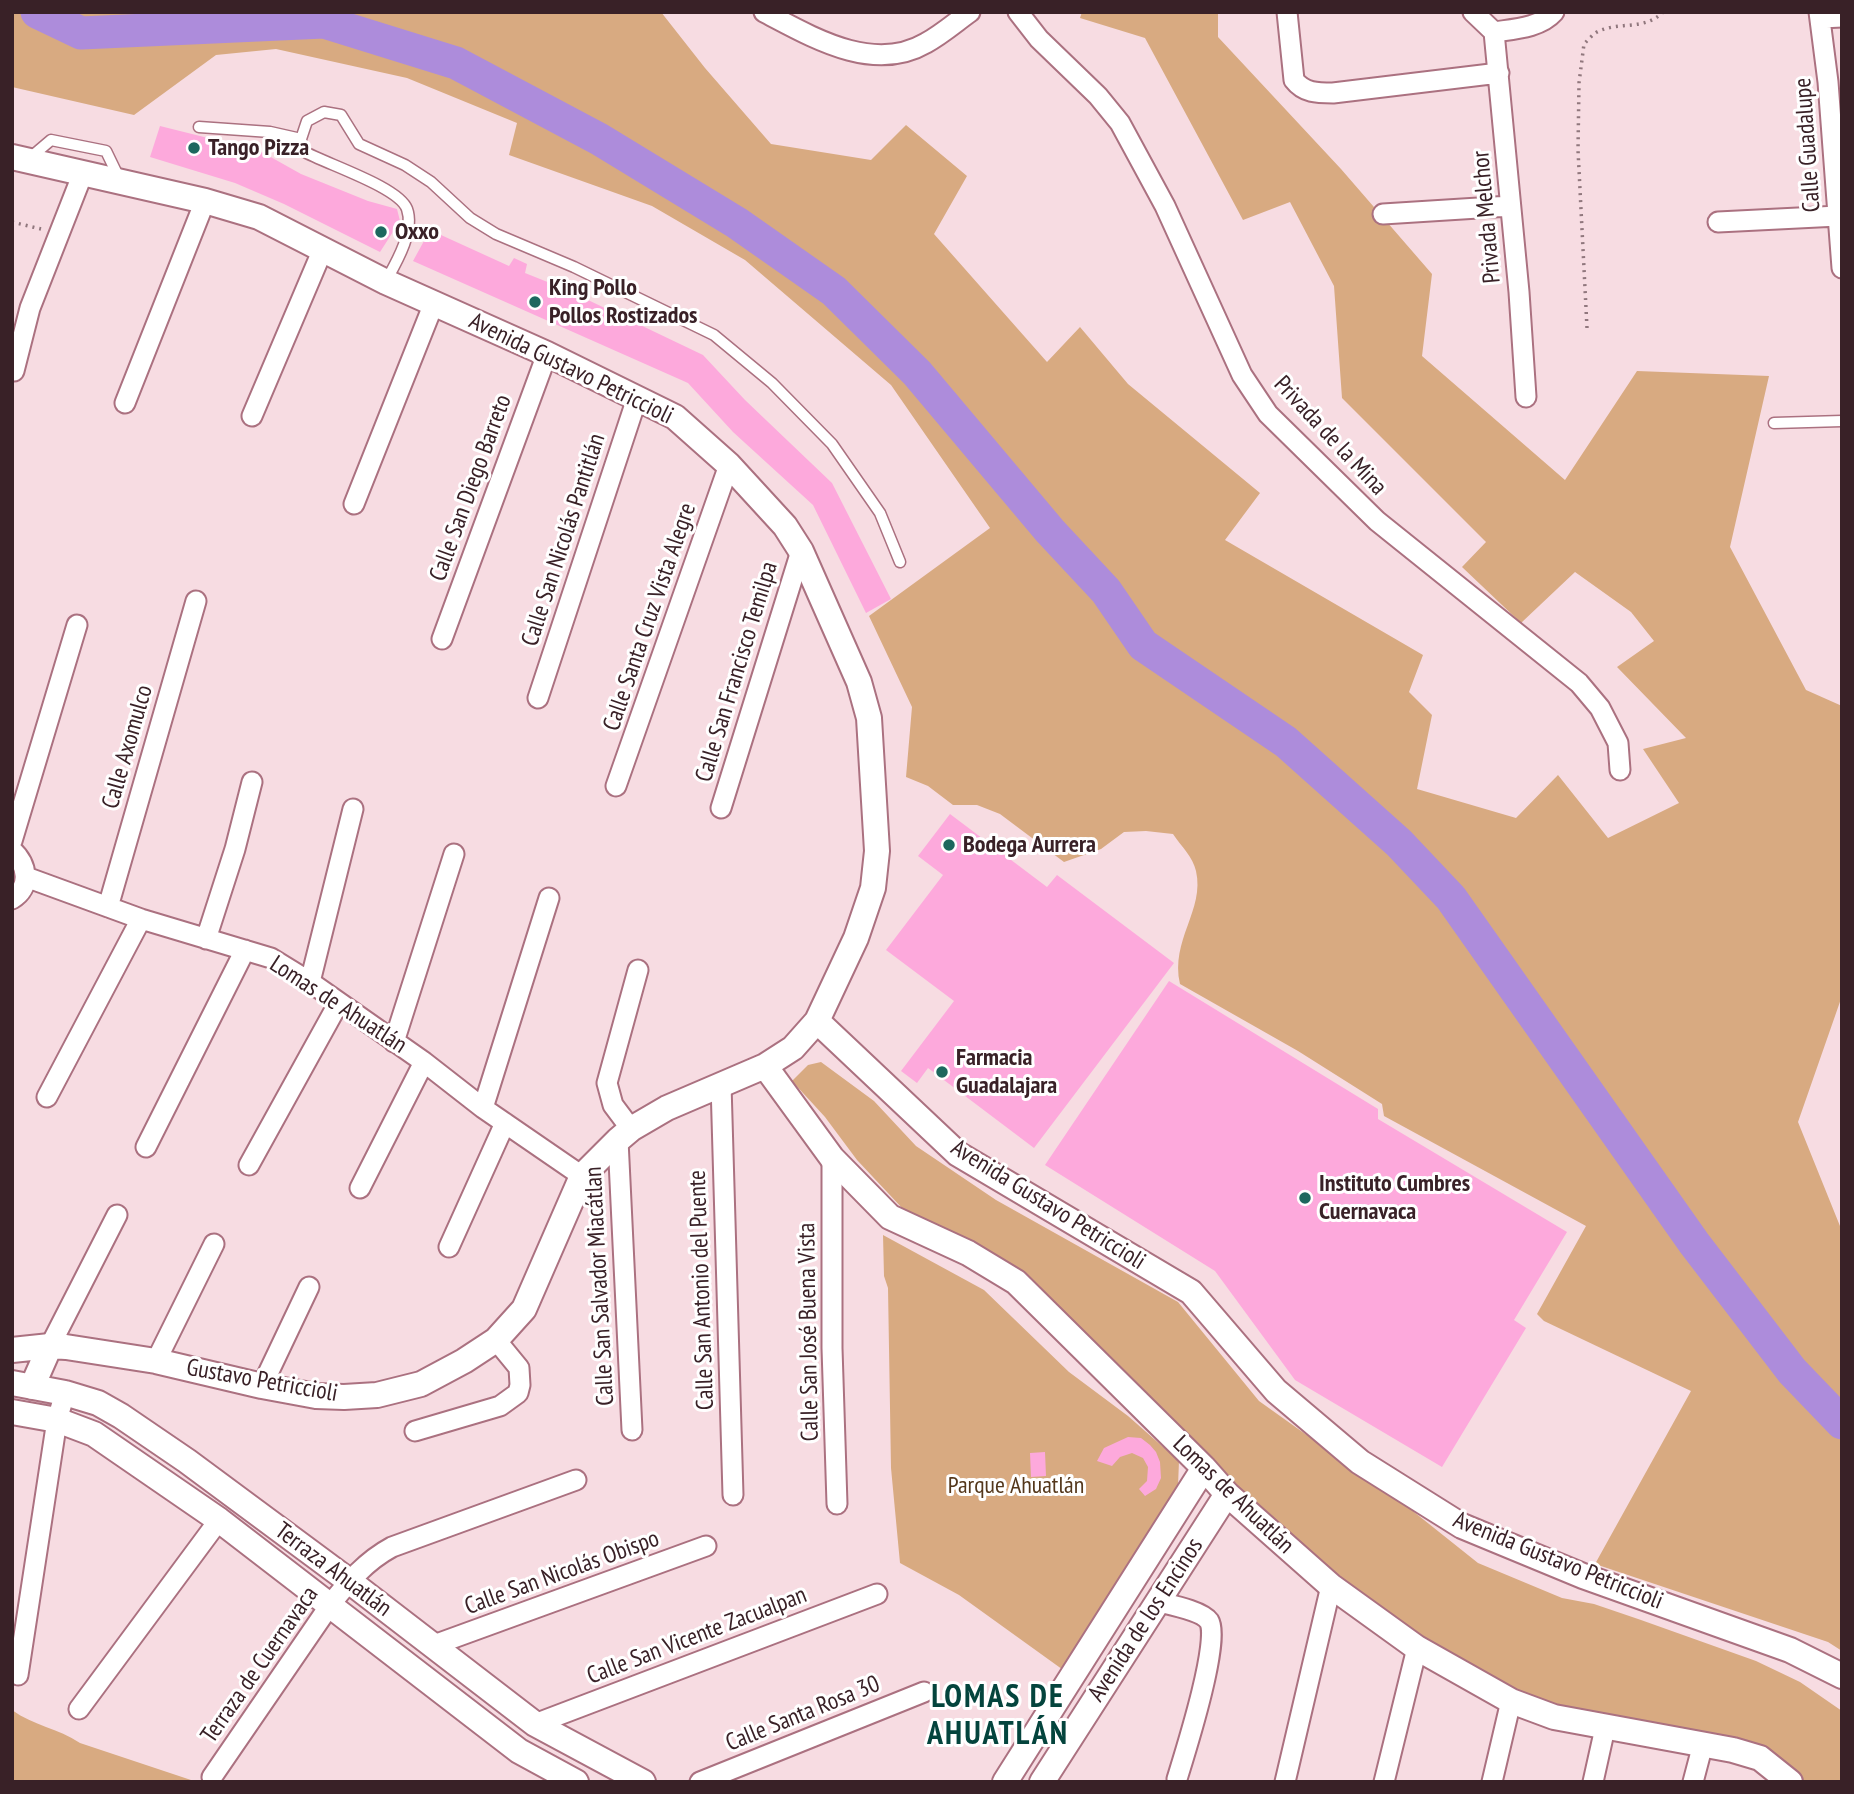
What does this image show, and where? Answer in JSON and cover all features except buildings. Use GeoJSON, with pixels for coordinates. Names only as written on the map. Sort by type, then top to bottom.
{"type":"FeatureCollection","features":[{"type":"Feature","properties":{"kind":"street"},"geometry":{"type":"LineString","coordinates":[[765,12],[850,51],[891,55],[926,44],[970,12]]}},
{"type":"Feature","properties":{"kind":"street","name":"Privada de la Mina"},"geometry":{"type":"LineString","coordinates":[[1018,12],[1039,39],[1098,96],[1120,123],[1165,206],[1242,375],[1268,414],[1377,522],[1579,683],[1600,708],[1618,743],[1619,770]]}},
{"type":"Feature","properties":{"kind":"street"},"geometry":{"type":"LineString","coordinates":[[1287,12],[1294,80],[1300,88],[1312,93],[1333,93],[1499,73]]}},
{"type":"Feature","properties":{"kind":"street"},"geometry":{"type":"LineString","coordinates":[[1473,12],[1494,32],[1548,20],[1554,12]]}},
{"type":"Feature","properties":{"kind":"street"},"geometry":{"type":"LineString","coordinates":[[1820,15],[1842,17]]}},
{"type":"Feature","properties":{"kind":"street","name":"Calle Guadalupe"},"geometry":{"type":"LineString","coordinates":[[1820,15],[1842,267]]}},
{"type":"Feature","properties":{"kind":"street","name":"Privada Melchor"},"geometry":{"type":"LineString","coordinates":[[1494,32],[1525,397]]}},
{"type":"Feature","properties":{"kind":"street","name":"Avenida Gustavo Petriccioli"},"geometry":{"type":"LineString","coordinates":[[20,159],[120,180],[259,217],[386,282],[547,354],[675,417],[729,465],[785,526],[801,551],[859,682],[869,718],[877,851],[873,887],[856,938],[817,1021],[958,1154],[1191,1292],[1276,1391],[1371,1469],[1462,1526],[1583,1576],[1790,1650],[1842,1676]]}},
{"type":"Feature","properties":{"kind":"street"},"geometry":{"type":"LineString","coordinates":[[15,371],[30,308],[83,173]]}},
{"type":"Feature","properties":{"kind":"street"},"geometry":{"type":"LineString","coordinates":[[125,403],[205,201]]}},
{"type":"Feature","properties":{"kind":"street"},"geometry":{"type":"LineString","coordinates":[[1383,214],[1510,206]]}},
{"type":"Feature","properties":{"kind":"street"},"geometry":{"type":"LineString","coordinates":[[1718,222],[1838,216]]}},
{"type":"Feature","properties":{"kind":"street"},"geometry":{"type":"LineString","coordinates":[[252,416],[323,249]]}},
{"type":"Feature","properties":{"kind":"street"},"geometry":{"type":"LineString","coordinates":[[354,504],[434,303]]}},
{"type":"Feature","properties":{"kind":"street","name":"Calle San Diego Barreto"},"geometry":{"type":"LineString","coordinates":[[442,639],[547,354]]}},
{"type":"Feature","properties":{"kind":"street","name":"Calle San Nicolás Pantitlán"},"geometry":{"type":"LineString","coordinates":[[538,698],[637,398]]}},
{"type":"Feature","properties":{"kind":"street","name":"Calle Santa Cruz Vista Alegre"},"geometry":{"type":"LineString","coordinates":[[616,786],[729,465]]}},
{"type":"Feature","properties":{"kind":"street","name":"Calle San Francisco Temilpa"},"geometry":{"type":"LineString","coordinates":[[721,808],[801,551]]}},
{"type":"Feature","properties":{"kind":"street","name":"Calle Axomulco"},"geometry":{"type":"LineString","coordinates":[[108,907],[195,601]]}},
{"type":"Feature","properties":{"kind":"street"},"geometry":{"type":"LineString","coordinates":[[12,841],[77,625]]}},
{"type":"Feature","properties":{"kind":"street"},"geometry":{"type":"LineString","coordinates":[[206,939],[235,849],[252,782]]}},
{"type":"Feature","properties":{"kind":"street"},"geometry":{"type":"LineString","coordinates":[[310,982],[353,809]]}},
{"type":"Feature","properties":{"kind":"street"},"geometry":{"type":"LineString","coordinates":[[12,850],[23,860],[26,877],[20,894],[12,899]]}},
{"type":"Feature","properties":{"kind":"street"},"geometry":{"type":"LineString","coordinates":[[394,1042],[454,854]]}},
{"type":"Feature","properties":{"kind":"street","name":"Lomas de Ahuatlán"},"geometry":{"type":"LineString","coordinates":[[26,877],[141,919],[271,958],[310,982],[424,1062],[483,1108],[582,1176]]}},
{"type":"Feature","properties":{"kind":"street"},"geometry":{"type":"LineString","coordinates":[[483,1108],[549,898]]}},
{"type":"Feature","properties":{"kind":"street"},"geometry":{"type":"LineString","coordinates":[[47,1097],[141,919]]}},
{"type":"Feature","properties":{"kind":"street"},"geometry":{"type":"LineString","coordinates":[[146,1147],[245,950]]}},
{"type":"Feature","properties":{"kind":"street"},"geometry":{"type":"LineString","coordinates":[[625,1134],[607,1083],[638,970]]}},
{"type":"Feature","properties":{"kind":"street"},"geometry":{"type":"LineString","coordinates":[[249,1165],[338,1004]]}},
{"type":"Feature","properties":{"kind":"street","name":"Gustavo Petriccioli"},"geometry":{"type":"LineString","coordinates":[[12,1350],[50,1346],[156,1361],[316,1396],[377,1395],[421,1384],[496,1340],[524,1309],[582,1176],[625,1134],[667,1108],[765,1066],[793,1048],[817,1021]]}},
{"type":"Feature","properties":{"kind":"street"},"geometry":{"type":"LineString","coordinates":[[360,1188],[424,1062]]}},
{"type":"Feature","properties":{"kind":"street","name":"Lomas de Ahuatlán"},"geometry":{"type":"LineString","coordinates":[[765,1066],[832,1158],[890,1217],[968,1253],[1016,1282],[1227,1494],[1331,1586],[1417,1648],[1511,1701],[1554,1717],[1703,1744],[1759,1758],[1790,1782]]}},
{"type":"Feature","properties":{"kind":"street","name":"Calle San Antonio del Puente"},"geometry":{"type":"LineString","coordinates":[[721,1084],[733,1495]]}},
{"type":"Feature","properties":{"kind":"street"},"geometry":{"type":"LineString","coordinates":[[449,1247],[505,1123]]}},
{"type":"Feature","properties":{"kind":"street","name":"Calle San Salvador Miacátlan"},"geometry":{"type":"LineString","coordinates":[[625,1134],[632,1430]]}},
{"type":"Feature","properties":{"kind":"street","name":"Calle San José Buena Vista"},"geometry":{"type":"LineString","coordinates":[[832,1158],[832,1348],[836,1504]]}},
{"type":"Feature","properties":{"kind":"street"},"geometry":{"type":"LineString","coordinates":[[22,1385],[50,1346],[117,1215]]}},
{"type":"Feature","properties":{"kind":"street"},"geometry":{"type":"LineString","coordinates":[[156,1361],[214,1244]]}},
{"type":"Feature","properties":{"kind":"street"},"geometry":{"type":"LineString","coordinates":[[262,1386],[309,1287]]}},
{"type":"Feature","properties":{"kind":"street"},"geometry":{"type":"LineString","coordinates":[[415,1431],[500,1406],[518,1393],[519,1368],[496,1340]]}},
{"type":"Feature","properties":{"kind":"street","name":"Terraza Ahuatlán"},"geometry":{"type":"LineString","coordinates":[[22,1385],[65,1393],[98,1403],[121,1416],[187,1461],[349,1581],[535,1724],[643,1782]]}},
{"type":"Feature","properties":{"kind":"street"},"geometry":{"type":"LineString","coordinates":[[18,1675],[57,1420],[65,1393]]}},
{"type":"Feature","properties":{"kind":"street","name":"Terraza Ahuatlán"},"geometry":{"type":"LineString","coordinates":[[12,1412],[57,1420],[94,1434],[219,1520],[519,1751],[576,1782]]}},
{"type":"Feature","properties":{"kind":"street","name":"Avenida de los Encinos"},"geometry":{"type":"LineString","coordinates":[[1005,1782],[1204,1468]]}},
{"type":"Feature","properties":{"kind":"street","name":"Terraza de Cuernavaca"},"geometry":{"type":"LineString","coordinates":[[212,1777],[330,1605],[369,1562],[392,1547],[576,1480]]}},
{"type":"Feature","properties":{"kind":"street","name":"Avenida de los Encinos"},"geometry":{"type":"LineString","coordinates":[[1042,1782],[1227,1494]]}},
{"type":"Feature","properties":{"kind":"street"},"geometry":{"type":"LineString","coordinates":[[79,1709],[219,1520]]}},
{"type":"Feature","properties":{"kind":"street","name":"Calle San Nicolás Obispo"},"geometry":{"type":"LineString","coordinates":[[434,1645],[706,1546]]}},
{"type":"Feature","properties":{"kind":"street"},"geometry":{"type":"LineString","coordinates":[[1285,1782],[1331,1586]]}},
{"type":"Feature","properties":{"kind":"street","name":"Calle San Vicente Zacualpan"},"geometry":{"type":"LineString","coordinates":[[535,1724],[877,1594]]}},
{"type":"Feature","properties":{"kind":"street"},"geometry":{"type":"LineString","coordinates":[[1159,1602],[1203,1615],[1210,1623],[1212,1634],[1206,1673],[1177,1779]]}},
{"type":"Feature","properties":{"kind":"street"},"geometry":{"type":"LineString","coordinates":[[1384,1782],[1417,1648]]}},
{"type":"Feature","properties":{"kind":"street","name":"Calle Santa Rosa 30"},"geometry":{"type":"LineString","coordinates":[[700,1782],[925,1692]]}},
{"type":"Feature","properties":{"kind":"street"},"geometry":{"type":"LineString","coordinates":[[1492,1782],[1511,1701]]}},
{"type":"Feature","properties":{"kind":"street"},"geometry":{"type":"LineString","coordinates":[[1593,1782],[1605,1728]]}},
{"type":"Feature","properties":{"kind":"street"},"geometry":{"type":"LineString","coordinates":[[1693,1782],[1703,1744]]}},
{"type":"Feature","properties":{"kind":"lane"},"geometry":{"type":"LineString","coordinates":[[386,282],[404,247],[407,208],[393,193],[303,152],[301,139],[307,121],[324,112],[341,115],[359,144],[431,182],[470,218],[496,234],[574,267],[714,334],[772,383],[832,444],[880,513],[900,562]]}},
{"type":"Feature","properties":{"kind":"lane"},"geometry":{"type":"LineString","coordinates":[[199,127],[270,132],[301,139]]}},
{"type":"Feature","properties":{"kind":"lane"},"geometry":{"type":"LineString","coordinates":[[20,159],[51,140],[106,151],[120,180]]}},
{"type":"Feature","properties":{"kind":"lane"},"geometry":{"type":"LineString","coordinates":[[1774,423],[1842,421]]}},
{"type":"Feature","properties":{"kind":"path"},"geometry":{"type":"LineString","coordinates":[[1587,328],[1578,150],[1579,83],[1584,44],[1596,33],[1648,23],[1663,12]]}},
{"type":"Feature","properties":{"kind":"path"},"geometry":{"type":"LineString","coordinates":[[12,222],[58,233]]}},
{"type":"Feature","properties":{"kind":"green space"},"geometry":{"type":"Polygon","coordinates":[[[12,12],[661,12],[771,144],[871,160],[906,125],[967,176],[934,234],[1047,362],[1080,327],[1128,384],[1260,493],[1225,540],[1423,655],[1409,692],[1432,715],[1417,789],[1516,818],[1558,775],[1608,838],[1679,803],[1643,749],[1686,738],[1617,667],[1654,641],[1631,612],[1575,572],[1521,623],[1462,567],[1486,542],[1342,398],[1334,286],[1290,202],[1243,220],[1145,38],[1080,18],[1082,12],[1218,12],[1218,37],[1341,169],[1432,274],[1422,356],[1565,480],[1637,371],[1769,376],[1730,547],[1806,690],[1842,706],[1842,996],[1798,1122],[1842,1231],[1842,1651],[1828,1642],[1595,1564],[1691,1391],[1544,1321],[1537,1314],[1586,1226],[1384,1116],[1382,1104],[1298,1051],[1180,984],[1180,953],[1196,899],[1197,885],[1192,861],[1173,834],[1124,832],[1101,849],[1064,862],[1000,814],[977,805],[953,805],[928,786],[906,777],[912,707],[869,616],[990,528],[891,385],[745,260],[652,206],[509,155],[517,123],[407,78],[276,49],[216,55],[134,115],[12,87],[12,12]]]}},
{"type":"Feature","properties":{"kind":"green space"},"geometry":{"type":"Polygon","coordinates":[[[821,1062],[874,1101],[916,1146],[996,1200],[1178,1302],[1259,1401],[1409,1508],[1478,1563],[1562,1598],[1594,1604],[1756,1661],[1800,1682],[1842,1711],[1842,1782],[1793,1782],[1764,1762],[1575,1721],[1416,1641],[1249,1511],[1170,1415],[1123,1371],[954,1239],[903,1209],[857,1160],[825,1117],[792,1081],[808,1065],[821,1062]]]}},
{"type":"Feature","properties":{"kind":"green space","name":"Parque Ahuatlán"},"geometry":{"type":"Polygon","coordinates":[[[883,1235],[984,1290],[1069,1372],[1128,1416],[1179,1461],[1178,1486],[1066,1672],[959,1595],[900,1563],[891,1468],[888,1288],[884,1276],[883,1235]]]}},
{"type":"Feature","properties":{"kind":"green space"},"geometry":{"type":"Polygon","coordinates":[[[12,1710],[80,1743],[191,1780],[206,1782],[12,1782],[12,1710]]]}},
{"type":"Feature","properties":{"kind":"waterway"},"geometry":{"type":"LineString","coordinates":[[37,12],[81,33],[324,22],[456,63],[599,139],[737,223],[834,291],[917,373],[1050,531],[1106,591],[1143,645],[1286,742],[1399,843],[1451,898],[1694,1243],[1792,1371],[1842,1423]]}},
{"type":"Feature","properties":{"kind":"place","name":"Tango Pizza"},"geometry":{"type":"Point","coordinates":[194,148]}},
{"type":"Feature","properties":{"kind":"place","name":"Oxxo"},"geometry":{"type":"Point","coordinates":[381,232]}},
{"type":"Feature","properties":{"kind":"place","name":"King Pollo Pollos Rostizados"},"geometry":{"type":"Point","coordinates":[535,302]}},
{"type":"Feature","properties":{"kind":"place","name":"Bodega Aurrera"},"geometry":{"type":"Point","coordinates":[949,845]}},
{"type":"Feature","properties":{"kind":"place","name":"Farmacia Guadalajara"},"geometry":{"type":"Point","coordinates":[942,1072]}},
{"type":"Feature","properties":{"kind":"place","name":"Instituto Cumbres Cuernavaca"},"geometry":{"type":"Point","coordinates":[1305,1198]}},
{"type":"Feature","properties":{"kind":"district","name":"LOMAS DE AHUATLÁN"},"geometry":{"type":"Point","coordinates":[998,1716]}}]}
